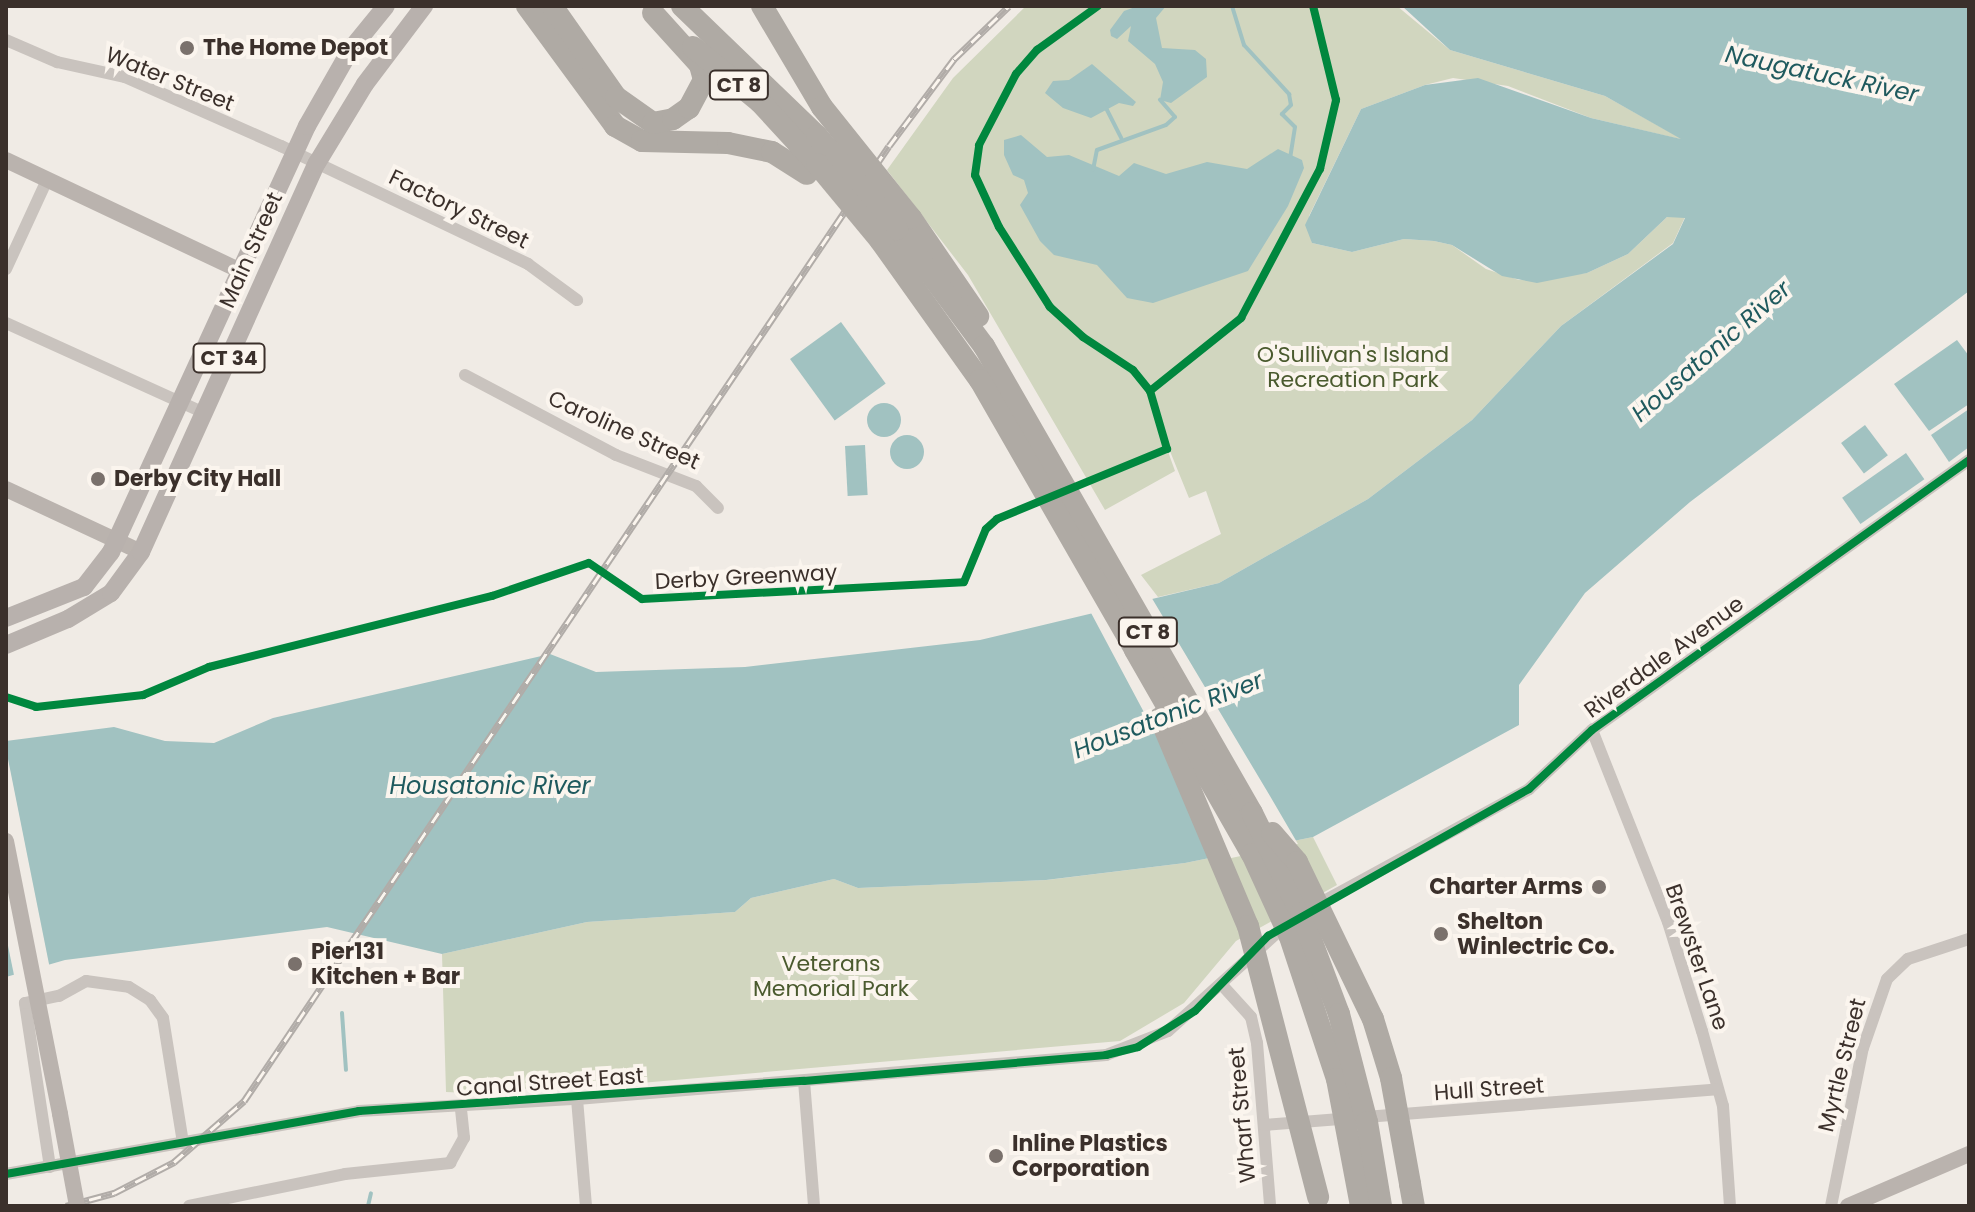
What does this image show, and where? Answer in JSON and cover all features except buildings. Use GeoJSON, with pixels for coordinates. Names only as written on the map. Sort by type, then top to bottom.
{"type":"FeatureCollection","features":[{"type":"Feature","properties":{"kind":"highway","name":"CT 8"},"geometry":{"type":"LineString","coordinates":[[682,6],[817,136],[896,229],[971,367],[1035,455],[1252,813],[1315,947],[1360,1090],[1381,1206]]}},
{"type":"Feature","properties":{"kind":"highway"},"geometry":{"type":"LineString","coordinates":[[762,6],[896,229]]}},
{"type":"Feature","properties":{"kind":"highway"},"geometry":{"type":"LineString","coordinates":[[535,10],[616,97],[653,123],[673,119],[689,108],[704,80],[700,65],[649,10]]}},
{"type":"Feature","properties":{"kind":"highway"},"geometry":{"type":"LineString","coordinates":[[535,10],[615,126],[642,141],[728,143],[772,152],[812,169],[896,229],[956,279],[999,351],[1035,455]]}},
{"type":"Feature","properties":{"kind":"highway","name":"CT 8"},"geometry":{"type":"LineString","coordinates":[[649,10],[760,102],[812,169]]}},
{"type":"Feature","properties":{"kind":"highway","name":"CT 8"},"geometry":{"type":"LineString","coordinates":[[1035,455],[1135,650],[1252,854],[1290,937],[1329,1048],[1361,1206]]}},
{"type":"Feature","properties":{"kind":"highway"},"geometry":{"type":"LineString","coordinates":[[1135,650],[1248,926],[1319,1201]]}},
{"type":"Feature","properties":{"kind":"highway"},"geometry":{"type":"LineString","coordinates":[[1252,813],[1297,862],[1364,997],[1389,1066],[1412,1195]]}},
{"type":"Feature","properties":{"kind":"highway"},"geometry":{"type":"LineString","coordinates":[[1360,1090],[1380,1130],[1394,1206]]}},
{"type":"Feature","properties":{"kind":"main road","name":"Main Street"},"geometry":{"type":"LineString","coordinates":[[6,618],[84,587],[117,542],[295,153],[351,49],[386,6]]}},
{"type":"Feature","properties":{"kind":"main road","name":"Main Street"},"geometry":{"type":"LineString","coordinates":[[6,645],[68,619],[111,593],[141,552],[317,163],[368,80],[424,6]]}},
{"type":"Feature","properties":{"kind":"main road"},"geometry":{"type":"LineString","coordinates":[[6,160],[241,271]]}},
{"type":"Feature","properties":{"kind":"main road"},"geometry":{"type":"LineString","coordinates":[[6,489],[141,552]]}},
{"type":"Feature","properties":{"kind":"main road"},"geometry":{"type":"LineString","coordinates":[[6,841],[77,1206]]}},
{"type":"Feature","properties":{"kind":"main road"},"geometry":{"type":"LineString","coordinates":[[1848,1206],[1969,1154]]}},
{"type":"Feature","properties":{"kind":"street","name":"Water Street"},"geometry":{"type":"LineString","coordinates":[[6,40],[57,62],[125,77],[317,163]]}},
{"type":"Feature","properties":{"kind":"street","name":"Factory Street"},"geometry":{"type":"LineString","coordinates":[[317,163],[528,264],[577,300]]}},
{"type":"Feature","properties":{"kind":"street"},"geometry":{"type":"LineString","coordinates":[[6,269],[47,180]]}},
{"type":"Feature","properties":{"kind":"street"},"geometry":{"type":"LineString","coordinates":[[6,323],[204,413]]}},
{"type":"Feature","properties":{"kind":"street","name":"Caroline Street"},"geometry":{"type":"LineString","coordinates":[[465,375],[616,455],[696,486],[718,508]]}},
{"type":"Feature","properties":{"kind":"street","name":"Riverdale Avenue"},"geometry":{"type":"LineString","coordinates":[[1222,985],[1268,936],[1529,789],[1592,730],[1969,460]]}},
{"type":"Feature","properties":{"kind":"street","name":"Brewster Lane"},"geometry":{"type":"LineString","coordinates":[[1592,730],[1668,922],[1723,1106],[1730,1206]]}},
{"type":"Feature","properties":{"kind":"street","name":"Myrtle Street"},"geometry":{"type":"LineString","coordinates":[[1831,1206],[1863,1048],[1879,998],[1895,967],[1969,939]]}},
{"type":"Feature","properties":{"kind":"street"},"geometry":{"type":"LineString","coordinates":[[50,1167],[25,1020],[25,1003],[59,996],[69,987],[100,980],[129,987],[150,1000],[163,1018],[173,1059],[183,1143]]}},
{"type":"Feature","properties":{"kind":"street","name":"Canal Street East"},"geometry":{"type":"LineString","coordinates":[[6,1174],[313,1117],[577,1099],[1106,1055],[1168,1031],[1222,985]]}},
{"type":"Feature","properties":{"kind":"street","name":"Wharf Street"},"geometry":{"type":"LineString","coordinates":[[1222,985],[1251,1017],[1270,1206]]}},
{"type":"Feature","properties":{"kind":"street"},"geometry":{"type":"LineString","coordinates":[[804,1081],[814,1206]]}},
{"type":"Feature","properties":{"kind":"street","name":"Hull Street"},"geometry":{"type":"LineString","coordinates":[[1264,1125],[1717,1089]]}},
{"type":"Feature","properties":{"kind":"street"},"geometry":{"type":"LineString","coordinates":[[577,1099],[586,1206]]}},
{"type":"Feature","properties":{"kind":"street"},"geometry":{"type":"LineString","coordinates":[[189,1206],[250,1200],[345,1174],[450,1163],[464,1138],[461,1107]]}},
{"type":"Feature","properties":{"kind":"green space","name":"O'Sullivan's Island Recreation Park"},"geometry":{"type":"Polygon","coordinates":[[[1026,6],[1397,6],[1450,50],[1605,96],[1684,140],[1591,118],[1508,86],[1453,78],[1425,85],[1361,109],[1309,216],[1312,243],[1352,252],[1404,239],[1434,241],[1452,245],[1486,269],[1519,280],[1587,273],[1628,254],[1667,217],[1685,217],[1673,243],[1561,326],[1472,420],[1368,499],[1219,583],[1158,597],[1141,575],[1221,534],[1206,491],[1189,498],[1152,407],[1175,471],[1105,510],[968,275],[887,170],[953,78],[1026,6]]]}},
{"type":"Feature","properties":{"kind":"green space","name":"Veterans Memorial Park"},"geometry":{"type":"Polygon","coordinates":[[[1313,837],[1337,885],[1236,941],[1184,1003],[1120,1041],[572,1089],[560,1083],[493,1094],[446,1092],[442,954],[587,922],[735,912],[751,898],[834,879],[858,888],[1047,880],[1185,863],[1313,837]]]}},
{"type":"Feature","properties":{"kind":"water"},"geometry":{"type":"Polygon","coordinates":[[[1138,6],[1166,6],[1156,18],[1162,48],[1195,50],[1206,59],[1207,77],[1171,103],[1160,100],[1163,82],[1155,64],[1128,41],[1131,26],[1117,39],[1111,36],[1110,30],[1124,11],[1138,6]]]}},
{"type":"Feature","properties":{"kind":"water"},"geometry":{"type":"Polygon","coordinates":[[[1402,6],[1969,6],[1969,291],[1690,502],[1585,593],[1519,685],[1519,725],[1313,837],[1185,863],[1046,880],[858,888],[834,879],[751,898],[735,912],[587,922],[442,954],[327,927],[65,960],[6,977],[6,741],[114,727],[165,741],[214,743],[273,718],[550,654],[596,672],[745,667],[980,640],[1219,583],[1368,499],[1472,420],[1561,326],[1673,244],[1685,218],[1667,217],[1628,254],[1587,273],[1537,283],[1502,276],[1452,245],[1434,241],[1404,239],[1352,252],[1312,243],[1305,225],[1361,109],[1425,85],[1478,78],[1591,118],[1681,139],[1605,96],[1450,50],[1402,6]]]}},
{"type":"Feature","properties":{"kind":"water"},"geometry":{"type":"Polygon","coordinates":[[[1092,64],[1136,102],[1133,106],[1119,103],[1091,118],[1063,108],[1045,93],[1053,81],[1069,80],[1092,64]]]}},
{"type":"Feature","properties":{"kind":"water"},"geometry":{"type":"Polygon","coordinates":[[[1021,135],[1047,157],[1069,155],[1119,176],[1134,163],[1166,174],[1207,162],[1247,169],[1278,149],[1302,160],[1304,168],[1288,206],[1248,271],[1153,303],[1127,298],[1097,265],[1054,255],[1040,241],[1020,205],[1028,193],[1024,180],[1013,175],[1004,155],[1004,140],[1021,135]]]}},
{"type":"Feature","properties":{"kind":"water"},"geometry":{"type":"Polygon","coordinates":[[[841,322],[886,383],[835,421],[790,359],[841,322]]]}},
{"type":"Feature","properties":{"kind":"water"},"geometry":{"type":"Polygon","coordinates":[[[1957,340],[1969,356],[1969,404],[1929,431],[1894,384],[1957,340]]]}},
{"type":"Feature","properties":{"kind":"water"},"geometry":{"type":"Polygon","coordinates":[[[884,403],[896,408],[901,420],[896,432],[884,437],[872,432],[867,420],[872,408],[884,403]]]}},
{"type":"Feature","properties":{"kind":"water"},"geometry":{"type":"Polygon","coordinates":[[[1969,409],[1969,447],[1949,462],[1931,435],[1969,409]]]}},
{"type":"Feature","properties":{"kind":"water"},"geometry":{"type":"Polygon","coordinates":[[[1865,425],[1888,455],[1864,473],[1841,443],[1865,425]]]}},
{"type":"Feature","properties":{"kind":"water"},"geometry":{"type":"Polygon","coordinates":[[[907,435],[919,440],[924,452],[919,464],[907,469],[895,464],[890,452],[895,440],[907,435]]]}},
{"type":"Feature","properties":{"kind":"water"},"geometry":{"type":"Polygon","coordinates":[[[865,445],[868,495],[848,496],[845,446],[865,445]]]}},
{"type":"Feature","properties":{"kind":"water"},"geometry":{"type":"Polygon","coordinates":[[[1906,453],[1924,479],[1860,524],[1842,498],[1906,453]]]}},
{"type":"Feature","properties":{"kind":"pier"},"geometry":{"type":"Polygon","coordinates":[[[1150,595],[1298,844],[1212,862],[1171,763],[1090,611],[1150,595]]]}},
{"type":"Feature","properties":{"kind":"pier"},"geometry":{"type":"Polygon","coordinates":[[[6,749],[50,969],[15,980],[6,936],[6,749]]]}},
{"type":"Feature","properties":{"kind":"waterway"},"geometry":{"type":"LineString","coordinates":[[1232,6],[1244,45],[1289,94],[1291,105],[1282,114],[1295,127],[1290,157]]}},
{"type":"Feature","properties":{"kind":"waterway"},"geometry":{"type":"LineString","coordinates":[[1093,170],[1097,150],[1166,125],[1175,117],[1160,100]]}},
{"type":"Feature","properties":{"kind":"waterway"},"geometry":{"type":"LineString","coordinates":[[1106,108],[1121,138]]}},
{"type":"Feature","properties":{"kind":"waterway"},"geometry":{"type":"LineString","coordinates":[[342,1013],[346,1070]]}},
{"type":"Feature","properties":{"kind":"waterway"},"geometry":{"type":"LineString","coordinates":[[368,1206],[371,1193]]}},
{"type":"Feature","properties":{"kind":"railway"},"geometry":{"type":"LineString","coordinates":[[66,1206],[114,1193],[174,1162],[244,1101],[889,146],[954,59],[1009,6]]}},
{"type":"Feature","properties":{"kind":"cycle path","name":"Derby Greenway"},"geometry":{"type":"LineString","coordinates":[[6,697],[36,707],[143,695],[209,667],[492,596],[589,563],[642,599],[964,582],[986,529],[997,519],[1167,449],[1150,391],[1133,370],[1083,337],[1050,307],[999,227],[975,175],[979,145],[1016,74],[1037,50],[1098,6]]}},
{"type":"Feature","properties":{"kind":"cycle path"},"geometry":{"type":"LineString","coordinates":[[1150,391],[1241,318],[1320,169],[1336,100],[1313,6]]}},
{"type":"Feature","properties":{"kind":"cycle path"},"geometry":{"type":"LineString","coordinates":[[6,1174],[359,1111],[804,1081],[1106,1055],[1138,1047],[1195,1011],[1268,936],[1529,789],[1592,730],[1969,460]]}},
{"type":"Feature","properties":{"kind":"place","name":"The Home Depot"},"geometry":{"type":"Point","coordinates":[187,48]}},
{"type":"Feature","properties":{"kind":"place","name":"Derby City Hall"},"geometry":{"type":"Point","coordinates":[98,479]}},
{"type":"Feature","properties":{"kind":"place","name":"Charter Arms"},"geometry":{"type":"Point","coordinates":[1599,887]}},
{"type":"Feature","properties":{"kind":"place","name":"Shelton Winlectric Co."},"geometry":{"type":"Point","coordinates":[1441,934]}},
{"type":"Feature","properties":{"kind":"place","name":"Pier131 Kitchen + Bar"},"geometry":{"type":"Point","coordinates":[295,964]}},
{"type":"Feature","properties":{"kind":"place","name":"Inline Plastics Corporation"},"geometry":{"type":"Point","coordinates":[996,1156]}},
{"type":"Feature","properties":{"kind":"water label","name":"Naugatuck River"},"geometry":{"type":"Point","coordinates":[1822,74]}},
{"type":"Feature","properties":{"kind":"water label","name":"Housatonic River"},"geometry":{"type":"Point","coordinates":[1711,351]}},
{"type":"Feature","properties":{"kind":"water label","name":"Housatonic River"},"geometry":{"type":"Point","coordinates":[1168,715]}},
{"type":"Feature","properties":{"kind":"water label","name":"Housatonic River"},"geometry":{"type":"Point","coordinates":[490,786]}}]}
